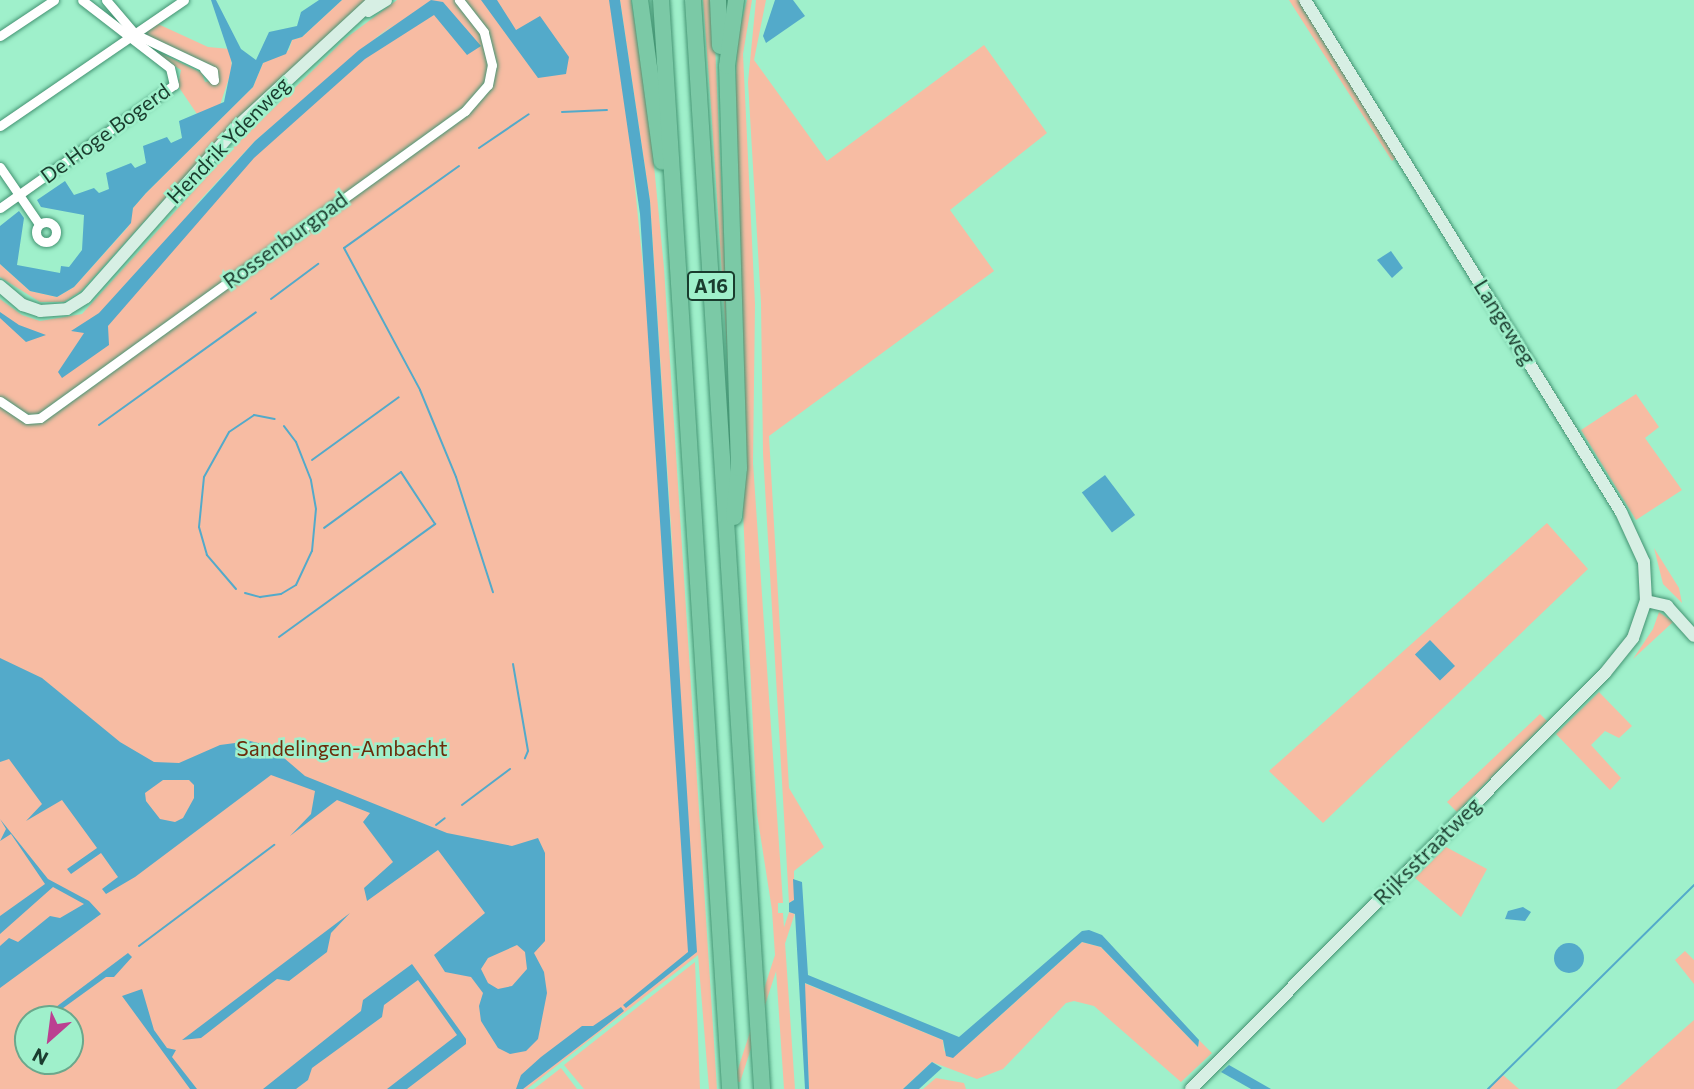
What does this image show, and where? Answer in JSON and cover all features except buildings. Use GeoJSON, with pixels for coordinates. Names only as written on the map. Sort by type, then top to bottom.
{"type":"FeatureCollection","features":[{"type":"Feature","properties":{"kind":"highway","name":"A16"},"geometry":{"type":"LineString","coordinates":[[640,0],[668,226],[677,254]]}},
{"type":"Feature","properties":{"kind":"highway","name":"A16"},"geometry":{"type":"LineString","coordinates":[[661,0],[730,1089]]}},
{"type":"Feature","properties":{"kind":"highway","name":"A16"},"geometry":{"type":"LineString","coordinates":[[693,0],[762,1089]]}},
{"type":"Feature","properties":{"kind":"highway","name":"A16"},"geometry":{"type":"LineString","coordinates":[[718,0],[729,149]]}},
{"type":"Feature","properties":{"kind":"highway","name":"A16"},"geometry":{"type":"LineString","coordinates":[[730,572],[739,468],[728,55],[736,0]]}},
{"type":"Feature","properties":{"kind":"main road","name":"Hendrik Ydenweg"},"geometry":{"type":"LineString","coordinates":[[0,286],[32,309],[58,311],[86,297],[238,127],[365,12],[374,0]]}},
{"type":"Feature","properties":{"kind":"main road","name":"Hendrik Ydenweg"},"geometry":{"type":"LineString","coordinates":[[365,12],[386,0]]}},
{"type":"Feature","properties":{"kind":"main road","name":"Langeweg"},"geometry":{"type":"LineString","coordinates":[[1305,0],[1621,512],[1644,562],[1646,601]]}},
{"type":"Feature","properties":{"kind":"main road","name":"Hendrik Ydenweg"},"geometry":{"type":"LineString","coordinates":[[0,280],[32,303],[54,306],[72,301],[102,277]]}},
{"type":"Feature","properties":{"kind":"main road"},"geometry":{"type":"LineString","coordinates":[[1646,601],[1667,606],[1694,636]]}},
{"type":"Feature","properties":{"kind":"main road","name":"Rijksstraatweg"},"geometry":{"type":"LineString","coordinates":[[1191,1089],[1605,673],[1633,638],[1646,601]]}},
{"type":"Feature","properties":{"kind":"street"},"geometry":{"type":"LineString","coordinates":[[0,36],[54,0]]}},
{"type":"Feature","properties":{"kind":"street","name":"De Hoge Bogerd"},"geometry":{"type":"LineString","coordinates":[[0,208],[174,85],[170,68],[82,0]]}},
{"type":"Feature","properties":{"kind":"street","name":"De Hoge Bogerd"},"geometry":{"type":"LineString","coordinates":[[106,0],[132,36],[204,69]]}},
{"type":"Feature","properties":{"kind":"street"},"geometry":{"type":"LineString","coordinates":[[0,126],[184,0]]}},
{"type":"Feature","properties":{"kind":"street","name":"Rossenburgpad"},"geometry":{"type":"LineString","coordinates":[[0,401],[27,419],[40,418],[465,111],[488,85],[492,65],[489,42],[461,1]]}},
{"type":"Feature","properties":{"kind":"street"},"geometry":{"type":"LineString","coordinates":[[0,167],[39,224]]}},
{"type":"Feature","properties":{"kind":"green space"},"geometry":{"type":"Polygon","coordinates":[[[342,0],[366,0],[219,139],[81,291],[64,302],[40,302],[0,277],[0,264],[30,291],[57,297],[74,287],[128,227],[133,208],[146,193],[253,87],[263,63],[289,50],[292,40],[302,37],[342,0]]]}},
{"type":"Feature","properties":{"kind":"green space","name":"Sandelingen-Ambacht"},"geometry":{"type":"Polygon","coordinates":[[[397,0],[616,0],[674,573],[650,201],[620,0],[631,0],[648,104],[664,268],[717,1089],[709,1089],[698,955],[527,1089],[0,1089],[0,299],[22,315],[40,321],[82,314],[231,150],[346,38],[397,0]],[[396,21],[255,141],[189,212],[396,21]]]}},
{"type":"Feature","properties":{"kind":"green space"},"geometry":{"type":"Polygon","coordinates":[[[703,0],[713,0],[733,441],[711,107],[703,0]]]}},
{"type":"Feature","properties":{"kind":"green space"},"geometry":{"type":"Polygon","coordinates":[[[747,0],[752,0],[743,54],[755,304],[753,463],[783,903],[778,903],[778,913],[783,913],[795,1089],[784,1089],[772,910],[757,814],[743,512],[741,256],[734,111],[738,36],[747,0]]]}},
{"type":"Feature","properties":{"kind":"green space"},"geometry":{"type":"Polygon","coordinates":[[[756,0],[766,0],[754,60],[827,161],[984,45],[1047,133],[950,210],[994,271],[769,436],[789,788],[824,847],[794,871],[794,900],[789,903],[763,453],[761,303],[748,82],[756,0]]]}},
{"type":"Feature","properties":{"kind":"green space"},"geometry":{"type":"Polygon","coordinates":[[[1289,0],[1299,0],[1397,157],[1392,161],[1289,0]]]}},
{"type":"Feature","properties":{"kind":"green space"},"geometry":{"type":"Polygon","coordinates":[[[158,24],[208,47],[230,49],[232,69],[220,105],[197,114],[178,86],[181,70],[135,41],[202,73],[205,82],[218,79],[217,71],[141,34],[158,24]]]}},
{"type":"Feature","properties":{"kind":"green space"},"geometry":{"type":"Polygon","coordinates":[[[1636,394],[1659,427],[1645,438],[1682,490],[1636,520],[1581,430],[1636,394]]]}},
{"type":"Feature","properties":{"kind":"green space"},"geometry":{"type":"Polygon","coordinates":[[[1547,523],[1588,569],[1323,823],[1269,771],[1547,523]]]}},
{"type":"Feature","properties":{"kind":"green space"},"geometry":{"type":"Polygon","coordinates":[[[1654,548],[1679,588],[1682,603],[1663,584],[1654,548]]]}},
{"type":"Feature","properties":{"kind":"green space"},"geometry":{"type":"Polygon","coordinates":[[[1659,612],[1673,622],[1633,659],[1653,629],[1659,612]]]}},
{"type":"Feature","properties":{"kind":"green space"},"geometry":{"type":"Polygon","coordinates":[[[1599,692],[1632,726],[1619,738],[1605,731],[1591,745],[1621,778],[1610,790],[1556,734],[1599,692]]]}},
{"type":"Feature","properties":{"kind":"green space"},"geometry":{"type":"Polygon","coordinates":[[[1540,714],[1547,721],[1457,812],[1447,802],[1540,714]]]}},
{"type":"Feature","properties":{"kind":"green space"},"geometry":{"type":"Polygon","coordinates":[[[1446,847],[1487,869],[1461,917],[1415,878],[1446,847]]]}},
{"type":"Feature","properties":{"kind":"green space"},"geometry":{"type":"Polygon","coordinates":[[[789,912],[795,914],[740,1082],[734,1080],[789,912]]]}},
{"type":"Feature","properties":{"kind":"green space"},"geometry":{"type":"Polygon","coordinates":[[[1082,942],[1101,947],[1198,1047],[1199,1040],[1212,1053],[1181,1082],[1094,1006],[1074,1001],[1066,1003],[1003,1069],[977,1079],[932,1062],[903,1089],[809,1089],[804,983],[943,1040],[944,1051],[963,1049],[1082,942]]]}},
{"type":"Feature","properties":{"kind":"green space"},"geometry":{"type":"Polygon","coordinates":[[[1685,951],[1694,960],[1694,984],[1675,960],[1685,951]]]}},
{"type":"Feature","properties":{"kind":"green space"},"geometry":{"type":"Polygon","coordinates":[[[695,962],[700,1089],[584,1089],[564,1065],[695,962]]]}},
{"type":"Feature","properties":{"kind":"green space"},"geometry":{"type":"Polygon","coordinates":[[[1694,1020],[1694,1089],[1616,1089],[1694,1020]]]}},
{"type":"Feature","properties":{"kind":"green space"},"geometry":{"type":"Polygon","coordinates":[[[561,1068],[577,1089],[534,1089],[561,1068]]]}},
{"type":"Feature","properties":{"kind":"green space"},"geometry":{"type":"Polygon","coordinates":[[[1503,1075],[1519,1089],[1489,1089],[1503,1075]]]}},
{"type":"Feature","properties":{"kind":"green space"},"geometry":{"type":"Polygon","coordinates":[[[936,1078],[964,1083],[966,1089],[923,1089],[936,1078]]]}},
{"type":"Feature","properties":{"kind":"water"},"geometry":{"type":"Polygon","coordinates":[[[211,0],[216,0],[241,49],[256,60],[269,32],[297,26],[301,12],[319,0],[342,0],[302,37],[292,40],[286,54],[263,63],[253,87],[146,193],[133,208],[131,223],[74,287],[57,297],[30,291],[0,264],[0,226],[19,211],[24,218],[17,265],[60,273],[61,266],[69,267],[82,250],[84,215],[41,207],[37,200],[65,181],[74,195],[94,188],[99,193],[109,189],[106,173],[131,163],[135,168],[146,163],[143,146],[167,137],[171,143],[182,138],[179,121],[224,102],[232,63],[211,0]]]}},
{"type":"Feature","properties":{"kind":"water"},"geometry":{"type":"Polygon","coordinates":[[[431,0],[443,2],[481,46],[467,55],[434,15],[365,59],[254,158],[108,326],[109,345],[62,378],[58,372],[84,333],[71,331],[99,313],[255,141],[359,50],[431,0]]]}},
{"type":"Feature","properties":{"kind":"water"},"geometry":{"type":"Polygon","coordinates":[[[481,0],[497,0],[516,30],[540,16],[569,57],[566,74],[538,78],[481,0]]]}},
{"type":"Feature","properties":{"kind":"water"},"geometry":{"type":"Polygon","coordinates":[[[609,0],[620,0],[650,201],[697,952],[626,1008],[623,1005],[688,952],[640,214],[609,0]]]}},
{"type":"Feature","properties":{"kind":"water"},"geometry":{"type":"Polygon","coordinates":[[[775,0],[793,0],[805,16],[766,43],[763,36],[775,0]]]}},
{"type":"Feature","properties":{"kind":"water"},"geometry":{"type":"Polygon","coordinates":[[[1391,251],[1403,268],[1392,278],[1377,260],[1391,251]]]}},
{"type":"Feature","properties":{"kind":"water"},"geometry":{"type":"Polygon","coordinates":[[[0,312],[19,325],[46,335],[26,342],[0,318],[0,312]]]}},
{"type":"Feature","properties":{"kind":"water"},"geometry":{"type":"Polygon","coordinates":[[[1105,475],[1135,515],[1112,532],[1082,492],[1105,475]]]}},
{"type":"Feature","properties":{"kind":"water"},"geometry":{"type":"Polygon","coordinates":[[[1430,640],[1455,666],[1440,680],[1415,655],[1430,640]]]}},
{"type":"Feature","properties":{"kind":"water"},"geometry":{"type":"Polygon","coordinates":[[[0,658],[42,678],[120,742],[154,762],[179,763],[220,745],[250,741],[270,746],[305,776],[447,833],[512,846],[538,838],[545,853],[545,941],[534,953],[544,972],[547,993],[538,1039],[526,1051],[510,1054],[498,1048],[481,1021],[479,1006],[483,993],[471,977],[445,972],[434,955],[485,913],[438,850],[367,901],[364,888],[393,862],[363,822],[370,813],[337,800],[290,836],[311,814],[315,791],[271,775],[135,877],[106,894],[102,889],[118,877],[101,853],[71,874],[67,869],[97,848],[62,800],[26,821],[42,804],[9,759],[0,762],[0,658]],[[163,780],[145,793],[146,801],[160,819],[175,822],[183,818],[194,798],[194,785],[189,780],[163,780]],[[517,945],[488,958],[481,969],[488,983],[498,989],[512,986],[527,969],[525,952],[517,945]]]}},
{"type":"Feature","properties":{"kind":"water"},"geometry":{"type":"Polygon","coordinates":[[[0,819],[48,879],[89,901],[101,914],[0,988],[0,946],[9,938],[18,942],[50,916],[60,918],[84,904],[53,887],[0,934],[0,916],[45,884],[11,834],[0,841],[6,829],[0,819]]]}},
{"type":"Feature","properties":{"kind":"water"},"geometry":{"type":"Polygon","coordinates":[[[793,879],[802,882],[808,975],[959,1037],[1082,931],[1089,930],[1102,935],[1199,1040],[1198,1047],[1101,947],[1082,942],[953,1058],[946,1056],[943,1040],[805,983],[809,1089],[805,1089],[795,914],[789,912],[789,903],[794,900],[793,879]]]}},
{"type":"Feature","properties":{"kind":"water"},"geometry":{"type":"Polygon","coordinates":[[[1523,907],[1531,912],[1525,921],[1505,919],[1508,911],[1523,907]]]}},
{"type":"Feature","properties":{"kind":"water"},"geometry":{"type":"Polygon","coordinates":[[[350,913],[331,933],[327,952],[289,981],[277,979],[201,1038],[182,1040],[350,913]]]}},
{"type":"Feature","properties":{"kind":"water"},"geometry":{"type":"Polygon","coordinates":[[[1569,943],[1580,947],[1584,958],[1580,969],[1569,973],[1558,969],[1554,958],[1558,947],[1569,943]]]}},
{"type":"Feature","properties":{"kind":"water"},"geometry":{"type":"Polygon","coordinates":[[[128,953],[132,957],[114,977],[106,977],[67,1005],[59,1005],[128,953]]]}},
{"type":"Feature","properties":{"kind":"water"},"geometry":{"type":"Polygon","coordinates":[[[412,964],[466,1039],[466,1044],[407,1089],[387,1089],[457,1035],[418,980],[384,1005],[382,1017],[312,1068],[308,1080],[296,1089],[263,1089],[361,1011],[363,1000],[412,964]]]}},
{"type":"Feature","properties":{"kind":"water"},"geometry":{"type":"Polygon","coordinates":[[[142,989],[154,1030],[167,1048],[176,1050],[172,1057],[197,1089],[190,1089],[122,996],[142,989]]]}},
{"type":"Feature","properties":{"kind":"water"},"geometry":{"type":"Polygon","coordinates":[[[621,1007],[624,1011],[599,1031],[523,1089],[516,1089],[521,1075],[541,1057],[582,1026],[593,1026],[621,1007]]]}},
{"type":"Feature","properties":{"kind":"water"},"geometry":{"type":"Polygon","coordinates":[[[932,1062],[942,1068],[919,1089],[903,1089],[932,1062]]]}},
{"type":"Feature","properties":{"kind":"water"},"geometry":{"type":"Polygon","coordinates":[[[1229,1065],[1271,1089],[1251,1089],[1221,1072],[1229,1065]]]}},
{"type":"Feature","properties":{"kind":"waterway"},"geometry":{"type":"LineString","coordinates":[[562,112],[607,110]]}},
{"type":"Feature","properties":{"kind":"waterway"},"geometry":{"type":"LineString","coordinates":[[479,148],[529,114]]}},
{"type":"Feature","properties":{"kind":"waterway"},"geometry":{"type":"LineString","coordinates":[[459,166],[344,248],[420,390],[456,477],[493,592]]}},
{"type":"Feature","properties":{"kind":"waterway"},"geometry":{"type":"LineString","coordinates":[[271,299],[318,264]]}},
{"type":"Feature","properties":{"kind":"waterway"},"geometry":{"type":"LineString","coordinates":[[99,425],[256,312]]}},
{"type":"Feature","properties":{"kind":"waterway"},"geometry":{"type":"LineString","coordinates":[[312,460],[399,397]]}},
{"type":"Feature","properties":{"kind":"waterway"},"geometry":{"type":"LineString","coordinates":[[236,589],[207,555],[199,527],[204,477],[229,432],[254,415],[275,419]]}},
{"type":"Feature","properties":{"kind":"waterway"},"geometry":{"type":"LineString","coordinates":[[245,593],[260,597],[281,594],[296,585],[312,551],[316,509],[311,480],[296,442],[284,426]]}},
{"type":"Feature","properties":{"kind":"waterway"},"geometry":{"type":"LineString","coordinates":[[279,637],[435,524],[401,472],[324,528]]}},
{"type":"Feature","properties":{"kind":"waterway"},"geometry":{"type":"LineString","coordinates":[[513,664],[528,751],[525,758]]}},
{"type":"Feature","properties":{"kind":"waterway"},"geometry":{"type":"LineString","coordinates":[[462,805],[510,769]]}},
{"type":"Feature","properties":{"kind":"waterway"},"geometry":{"type":"LineString","coordinates":[[436,825],[445,818]]}},
{"type":"Feature","properties":{"kind":"waterway"},"geometry":{"type":"LineString","coordinates":[[139,946],[274,845]]}},
{"type":"Feature","properties":{"kind":"waterway"},"geometry":{"type":"LineString","coordinates":[[1488,1089],[1694,885]]}}]}
